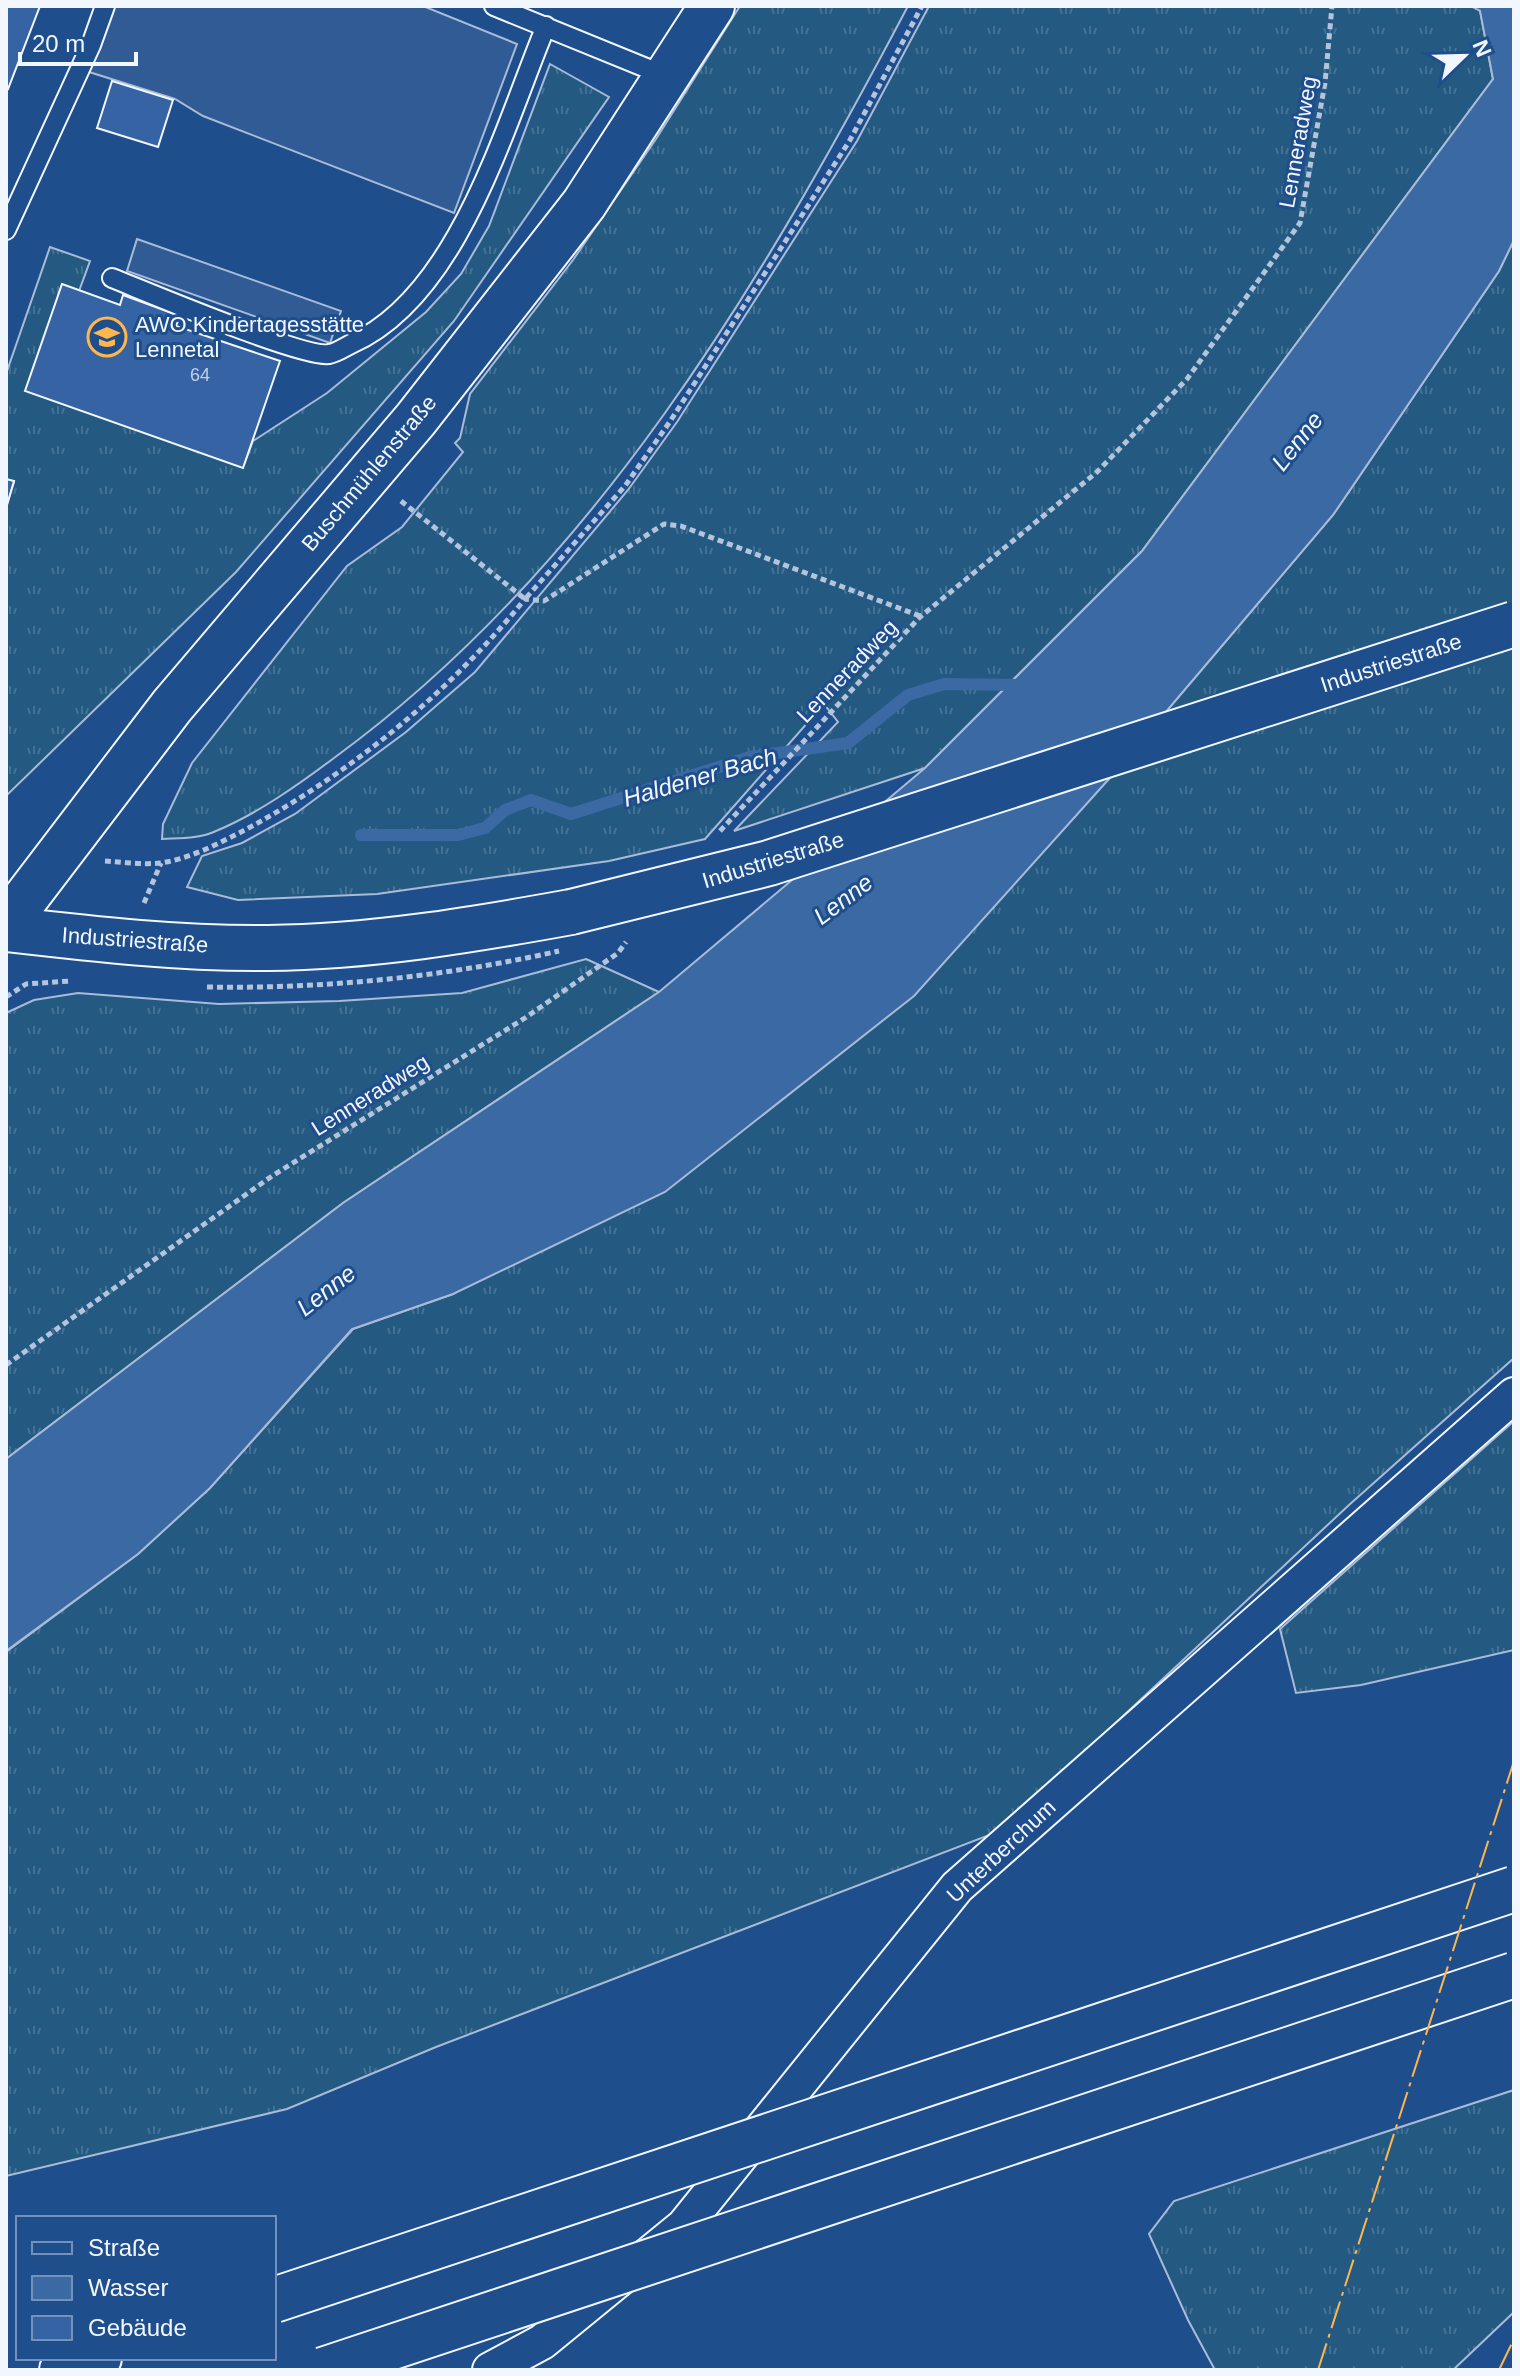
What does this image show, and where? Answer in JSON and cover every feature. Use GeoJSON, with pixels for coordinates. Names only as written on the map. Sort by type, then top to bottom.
{"type":"FeatureCollection","features":[{"type":"Feature","properties":{"kind":"main road","name":"Buschmühlenstraße"},"geometry":{"type":"LineString","coordinates":[[6,927],[172,706],[369,475],[584,204],[712,6]]}},
{"type":"Feature","properties":{"kind":"main road","name":"Industriestraße"},"geometry":{"type":"LineString","coordinates":[[6,927],[127,943],[269,948],[471,931],[696,883],[1514,624]]}},
{"type":"Feature","properties":{"kind":"main road"},"geometry":{"type":"LineString","coordinates":[[276,2299],[1514,1889]]}},
{"type":"Feature","properties":{"kind":"main road"},"geometry":{"type":"LineString","coordinates":[[323,2370],[1514,1975]]}},
{"type":"Feature","properties":{"kind":"main road"},"geometry":{"type":"LineString","coordinates":[[62,2370],[93,2360]]}},
{"type":"Feature","properties":{"kind":"street","name":"Unterberchum"},"geometry":{"type":"LineString","coordinates":[[490,2370],[542,2342],[684,2226],[957,1887],[1514,1395]]}},
{"type":"Feature","properties":{"kind":"lane"},"geometry":{"type":"LineString","coordinates":[[6,230],[91,45],[105,6]]}},
{"type":"Feature","properties":{"kind":"lane"},"geometry":{"type":"LineString","coordinates":[[494,6],[667,77]]}},
{"type":"Feature","properties":{"kind":"lane"},"geometry":{"type":"LineString","coordinates":[[112,278],[293,347],[328,355],[373,335],[417,296],[458,238],[546,26]]}},
{"type":"Feature","properties":{"kind":"path"},"geometry":{"type":"LineString","coordinates":[[161,863],[213,847],[272,816],[348,765],[402,724],[464,667],[525,599],[625,486],[671,420],[850,140],[922,6]]}},
{"type":"Feature","properties":{"kind":"path","name":"Lenneradweg"},"geometry":{"type":"LineString","coordinates":[[715,837],[773,771],[920,617],[1075,491],[1157,414],[1187,379],[1300,223],[1312,173],[1332,6]]}},
{"type":"Feature","properties":{"kind":"path"},"geometry":{"type":"LineString","coordinates":[[369,475],[525,599],[544,601],[664,524],[681,526],[920,617]]}},
{"type":"Feature","properties":{"kind":"path","name":"Lenneradweg"},"geometry":{"type":"LineString","coordinates":[[6,1365],[272,1176],[525,1018],[618,953],[627,941]]}},
{"type":"Feature","properties":{"kind":"path"},"geometry":{"type":"LineString","coordinates":[[6,997],[26,984],[73,981]]}},
{"type":"Feature","properties":{"kind":"green space"},"geometry":{"type":"Polygon","coordinates":[[[740,6],[908,6],[793,215],[730,317],[663,416],[591,511],[512,600],[427,683],[334,758],[262,808],[210,834],[162,839],[163,824],[192,763],[347,566],[402,527],[463,452],[455,443],[460,438],[470,394],[573,260],[656,139],[740,6]]]}},
{"type":"Feature","properties":{"kind":"green space"},"geometry":{"type":"Polygon","coordinates":[[[929,6],[1471,6],[1480,10],[1493,79],[1142,551],[925,768],[734,831],[838,722],[824,704],[705,839],[609,861],[377,894],[238,900],[187,887],[202,856],[242,843],[295,814],[406,732],[475,672],[628,490],[677,422],[857,141],[929,6]]]}},
{"type":"Feature","properties":{"kind":"green space"},"geometry":{"type":"Polygon","coordinates":[[[550,64],[609,97],[454,321],[236,572],[6,796],[6,508],[14,482],[6,479],[6,374],[50,247],[90,261],[79,291],[62,285],[26,391],[243,467],[253,441],[327,393],[426,312],[461,274],[489,226],[550,64]]]}},
{"type":"Feature","properties":{"kind":"green space"},"geometry":{"type":"Polygon","coordinates":[[[1514,240],[1514,1358],[1349,1505],[1000,1831],[436,2047],[287,2109],[6,2176],[6,1652],[138,1554],[210,1488],[353,1329],[453,1294],[1108,780],[1333,515],[1499,271],[1514,240]]]}},
{"type":"Feature","properties":{"kind":"green space"},"geometry":{"type":"Polygon","coordinates":[[[586,959],[659,992],[343,1203],[6,1459],[6,1013],[34,1000],[78,993],[219,1004],[339,1001],[462,993],[586,959]]]}},
{"type":"Feature","properties":{"kind":"green space"},"geometry":{"type":"Polygon","coordinates":[[[1514,1421],[1514,1650],[1361,1685],[1296,1693],[1280,1629],[1514,1421]]]}},
{"type":"Feature","properties":{"kind":"green space"},"geometry":{"type":"Polygon","coordinates":[[[1514,2090],[1514,2312],[1453,2370],[1215,2370],[1188,2320],[1149,2234],[1174,2201],[1514,2090]]]}},
{"type":"Feature","properties":{"kind":"shaded area"},"geometry":{"type":"Polygon","coordinates":[[[111,6],[423,6],[517,44],[454,213],[203,116],[175,99],[86,71],[111,6]]]}},
{"type":"Feature","properties":{"kind":"shaded area"},"geometry":{"type":"Polygon","coordinates":[[[137,239],[341,311],[330,343],[127,271],[137,239]]]}},
{"type":"Feature","properties":{"kind":"water","name":"Lenne"},"geometry":{"type":"Polygon","coordinates":[[[1471,6],[1514,6],[1514,240],[1499,271],[1333,515],[1108,780],[914,996],[665,1192],[453,1294],[352,1329],[210,1488],[138,1554],[6,1651],[6,1459],[343,1203],[659,992],[925,768],[1142,551],[1493,79],[1480,11],[1471,6]]]}},
{"type":"Feature","properties":{"kind":"building"},"geometry":{"type":"Polygon","coordinates":[[[6,6],[40,6],[8,89],[6,88],[6,6]]]}},
{"type":"Feature","properties":{"kind":"building"},"geometry":{"type":"Polygon","coordinates":[[[112,81],[173,100],[158,147],[97,128],[112,81]]]}},
{"type":"Feature","properties":{"kind":"building"},"geometry":{"type":"Polygon","coordinates":[[[62,284],[120,305],[123,295],[180,316],[176,326],[280,361],[243,468],[25,391],[62,284]]]}},
{"type":"Feature","properties":{"kind":"building"},"geometry":{"type":"Polygon","coordinates":[[[6,479],[14,481],[6,508],[6,479]]]}},
{"type":"Feature","properties":{"kind":"waterway","name":"Haldener Bach"},"geometry":{"type":"LineString","coordinates":[[361,835],[458,835],[485,828],[505,810],[531,800],[571,814],[750,757],[848,743],[908,695],[944,684],[1022,685]]}},
{"type":"Feature","properties":{"kind":"power"},"geometry":{"type":"LineString","coordinates":[[1318,2370],[1514,1761]]}},
{"type":"Feature","properties":{"kind":"power"},"geometry":{"type":"LineString","coordinates":[[1499,2370],[1514,2339]]}},
{"type":"Feature","properties":{"kind":"place","name":"AWO Kindertagesstätte Lennetal"},"geometry":{"type":"Point","coordinates":[107,337]}}]}
